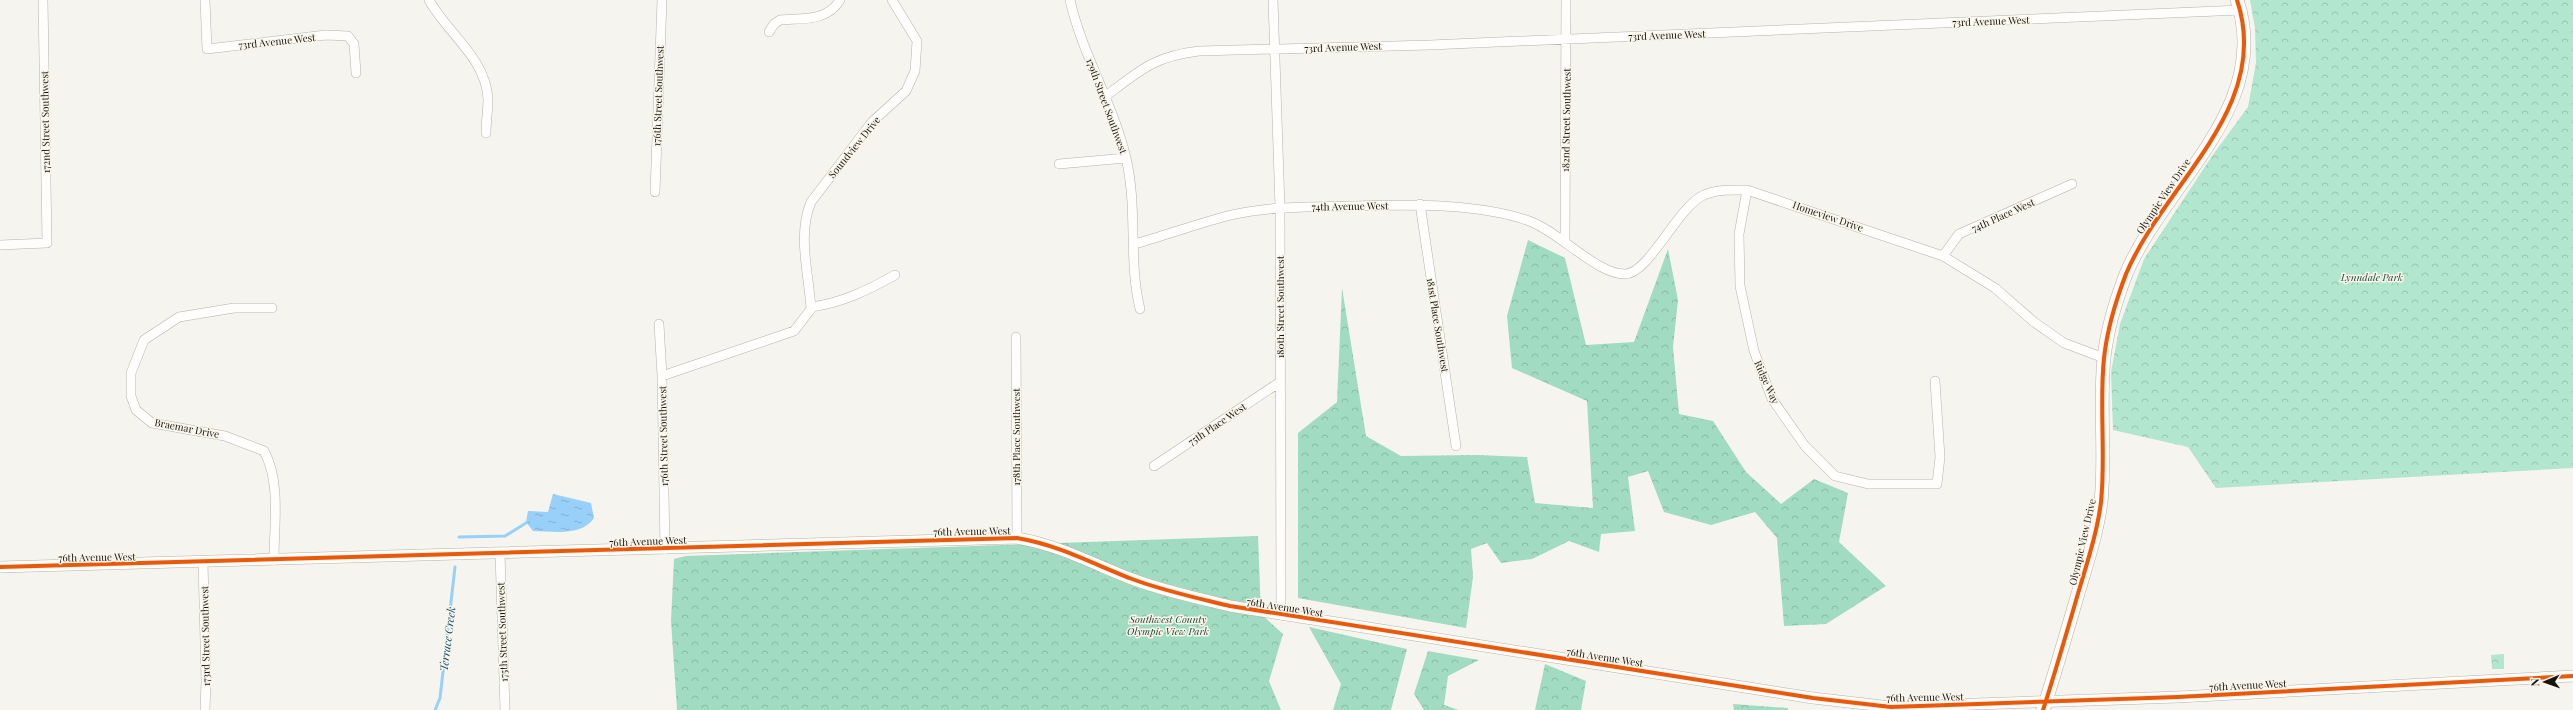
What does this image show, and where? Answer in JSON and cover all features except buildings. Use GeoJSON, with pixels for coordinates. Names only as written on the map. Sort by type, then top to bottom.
{"type":"FeatureCollection","features":[{"type":"Feature","properties":{"kind":"main road","name":"Olympic View Drive"},"geometry":{"type":"LineString","coordinates":[[2044,706],[2089,557],[2101,504],[2103,473],[2104,358],[2116,304],[2140,244],[2207,146],[2226,116],[2236,93],[2245,55],[2245,34],[2239,5]]}},
{"type":"Feature","properties":{"kind":"street","name":"172nd Street Southwest"},"geometry":{"type":"LineString","coordinates":[[0,245],[47,243],[42,0]]}},
{"type":"Feature","properties":{"kind":"street","name":"73rd Avenue West"},"geometry":{"type":"LineString","coordinates":[[205,0],[207,49],[326,35],[348,36],[354,44],[356,73]]}},
{"type":"Feature","properties":{"kind":"street"},"geometry":{"type":"LineString","coordinates":[[429,0],[437,14],[472,55],[483,77],[488,98],[486,133]]}},
{"type":"Feature","properties":{"kind":"street","name":"176th Street Southwest"},"geometry":{"type":"LineString","coordinates":[[655,192],[662,0]]}},
{"type":"Feature","properties":{"kind":"street"},"geometry":{"type":"LineString","coordinates":[[769,32],[774,24],[780,20],[823,16],[836,8],[840,0]]}},
{"type":"Feature","properties":{"kind":"street","name":"Soundview Drive"},"geometry":{"type":"LineString","coordinates":[[811,307],[804,236],[808,209],[872,122],[906,91],[915,71],[917,41],[892,0]]}},
{"type":"Feature","properties":{"kind":"street","name":"179th Street Southwest"},"geometry":{"type":"LineString","coordinates":[[1070,0],[1074,18],[1106,96],[1126,158],[1134,203],[1135,287],[1140,309]]}},
{"type":"Feature","properties":{"kind":"street","name":"180th Street Southwest"},"geometry":{"type":"LineString","coordinates":[[1273,0],[1273,50],[1280,207],[1280,615]]}},
{"type":"Feature","properties":{"kind":"street","name":"182nd Street Southwest"},"geometry":{"type":"LineString","coordinates":[[1565,240],[1566,0]]}},
{"type":"Feature","properties":{"kind":"street","name":"73rd Avenue West"},"geometry":{"type":"LineString","coordinates":[[1106,96],[1150,63],[1175,53],[1199,50],[1273,50],[1567,39],[2239,5]]}},
{"type":"Feature","properties":{"kind":"street"},"geometry":{"type":"LineString","coordinates":[[1059,164],[1126,158]]}},
{"type":"Feature","properties":{"kind":"street","name":"74th Place West"},"geometry":{"type":"LineString","coordinates":[[1943,256],[1959,234],[2072,184]]}},
{"type":"Feature","properties":{"kind":"street","name":"Homeview Drive"},"geometry":{"type":"LineString","coordinates":[[1565,240],[1611,273],[1627,274],[1640,269],[1680,216],[1703,195],[1721,191],[1747,190],[1943,256],[1995,288],[2034,322],[2064,343],[2104,358]]}},
{"type":"Feature","properties":{"kind":"street","name":"Ridge Way"},"geometry":{"type":"LineString","coordinates":[[1747,190],[1739,234],[1740,286],[1754,351],[1772,398],[1805,446],[1835,476],[1868,484],[1937,484],[1940,457],[1935,382]]}},
{"type":"Feature","properties":{"kind":"street","name":"74th Avenue West"},"geometry":{"type":"LineString","coordinates":[[1135,244],[1232,215],[1280,207],[1420,204],[1491,212],[1530,221],[1565,240]]}},
{"type":"Feature","properties":{"kind":"street","name":"181st Place Southwest"},"geometry":{"type":"LineString","coordinates":[[1420,204],[1456,446]]}},
{"type":"Feature","properties":{"kind":"street"},"geometry":{"type":"LineString","coordinates":[[662,376],[794,331],[811,307],[831,304],[868,290],[895,275]]}},
{"type":"Feature","properties":{"kind":"street","name":"Braemar Drive"},"geometry":{"type":"LineString","coordinates":[[272,308],[234,308],[179,317],[144,340],[131,373],[131,396],[136,410],[152,423],[225,436],[264,451],[271,464],[274,479],[274,560]]}},
{"type":"Feature","properties":{"kind":"street","name":"176th Street Southwest"},"geometry":{"type":"LineString","coordinates":[[659,324],[662,376],[665,549]]}},
{"type":"Feature","properties":{"kind":"street","name":"178th Place Southwest"},"geometry":{"type":"LineString","coordinates":[[1016,337],[1017,538]]}},
{"type":"Feature","properties":{"kind":"street","name":"75th Place West"},"geometry":{"type":"LineString","coordinates":[[1154,466],[1280,382]]}},
{"type":"Feature","properties":{"kind":"street","name":"76th Avenue West"},"geometry":{"type":"LineString","coordinates":[[0,567],[1017,538],[1043,542],[1067,550],[1153,586],[1230,606],[1813,698],[1891,707],[2044,706],[2573,676]]}},
{"type":"Feature","properties":{"kind":"street","name":"175th Street Southwest"},"geometry":{"type":"LineString","coordinates":[[500,553],[505,710]]}},
{"type":"Feature","properties":{"kind":"street","name":"173rd Street Southwest"},"geometry":{"type":"LineString","coordinates":[[204,562],[205,710]]}},
{"type":"Feature","properties":{"kind":"green space","name":"Lynndale Park"},"geometry":{"type":"Polygon","coordinates":[[[2250,0],[2573,0],[2573,468],[2216,488],[2188,447],[2113,430],[2111,372],[2120,324],[2144,259],[2212,156],[2248,107],[2256,63],[2255,28],[2250,0]]]}},
{"type":"Feature","properties":{"kind":"green space"},"geometry":{"type":"Polygon","coordinates":[[[1528,240],[1565,258],[1586,345],[1634,342],[1668,249],[1678,300],[1673,347],[1679,414],[1713,421],[1746,472],[1781,504],[1814,479],[1848,493],[1839,542],[1886,586],[1826,624],[1784,626],[1777,538],[1755,512],[1711,525],[1664,512],[1648,471],[1628,477],[1635,531],[1601,534],[1599,552],[1569,541],[1532,559],[1501,563],[1487,543],[1471,549],[1473,577],[1466,628],[1298,598],[1298,433],[1337,402],[1342,288],[1366,436],[1401,456],[1477,455],[1527,457],[1535,503],[1593,508],[1587,401],[1512,368],[1507,316],[1528,240]]]}},
{"type":"Feature","properties":{"kind":"green space","name":"Southwest County Olympic View Park"},"geometry":{"type":"Polygon","coordinates":[[[1258,536],[1261,614],[1283,634],[1269,681],[1281,710],[677,710],[671,621],[674,559],[686,556],[1258,536]]]}},
{"type":"Feature","properties":{"kind":"green space"},"geometry":{"type":"Polygon","coordinates":[[[1309,627],[1407,649],[1391,710],[1333,710],[1341,684],[1309,627]]]}},
{"type":"Feature","properties":{"kind":"green space"},"geometry":{"type":"Polygon","coordinates":[[[1428,651],[1479,660],[1448,676],[1444,705],[1459,710],[1424,710],[1414,694],[1428,651]]]}},
{"type":"Feature","properties":{"kind":"green space"},"geometry":{"type":"Polygon","coordinates":[[[2504,654],[2504,669],[2492,669],[2491,655],[2504,654]]]}},
{"type":"Feature","properties":{"kind":"green space"},"geometry":{"type":"Polygon","coordinates":[[[1545,664],[1586,681],[1581,710],[1535,710],[1545,664]]]}},
{"type":"Feature","properties":{"kind":"green space"},"geometry":{"type":"Polygon","coordinates":[[[1733,704],[1788,708],[1788,710],[1734,710],[1733,704]]]}},
{"type":"Feature","properties":{"kind":"water"},"geometry":{"type":"Polygon","coordinates":[[[553,494],[591,503],[594,518],[589,524],[582,528],[566,532],[533,531],[526,522],[528,511],[548,512],[553,494]]]}},
{"type":"Feature","properties":{"kind":"waterway","name":"Terrace Creek"},"geometry":{"type":"LineString","coordinates":[[459,537],[505,536],[526,523]]}},
{"type":"Feature","properties":{"kind":"waterway","name":"Terrace Creek"},"geometry":{"type":"LineString","coordinates":[[435,710],[440,698],[455,567]]}},
{"type":"Feature","properties":{"kind":"cycle path"},"geometry":{"type":"LineString","coordinates":[[2043,710],[2094,538],[2099,514],[2103,466],[2102,412],[2104,358],[2112,315],[2126,274],[2143,241],[2209,143],[2228,110],[2240,76],[2244,39],[2237,0]]}},
{"type":"Feature","properties":{"kind":"cycle path"},"geometry":{"type":"LineString","coordinates":[[0,567],[1017,538],[1062,550],[1132,579],[1156,587],[1230,606],[1813,698],[1891,707],[2178,697],[2573,676]]}}]}
